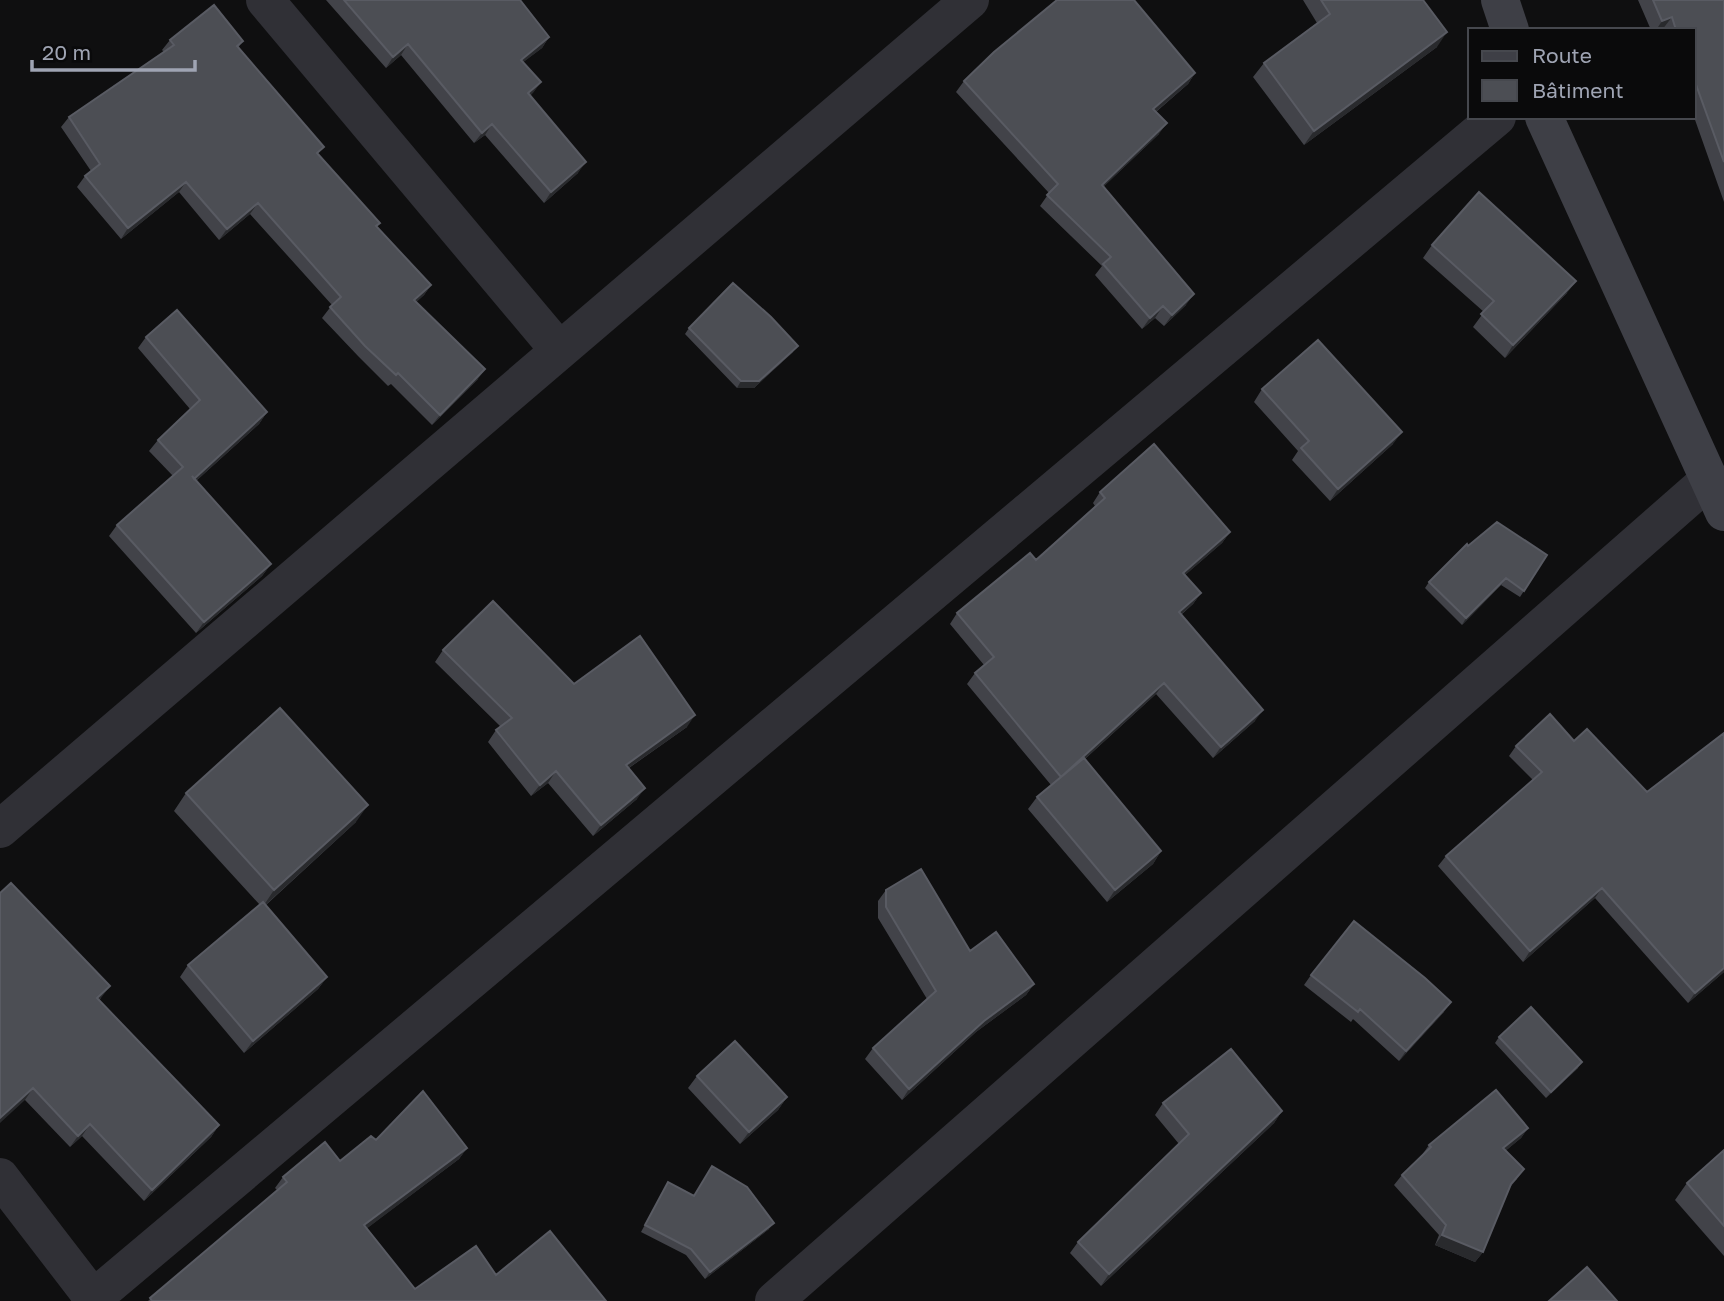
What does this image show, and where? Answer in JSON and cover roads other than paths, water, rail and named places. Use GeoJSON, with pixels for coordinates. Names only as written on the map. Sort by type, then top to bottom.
{"type":"FeatureCollection","features":[{"type":"Feature","properties":{"kind":"street"},"geometry":{"type":"LineString","coordinates":[[265,0],[559,350]]}},
{"type":"Feature","properties":{"kind":"street"},"geometry":{"type":"LineString","coordinates":[[0,829],[970,0]]}},
{"type":"Feature","properties":{"kind":"street"},"geometry":{"type":"LineString","coordinates":[[1500,0],[1509,28]]}},
{"type":"Feature","properties":{"kind":"street"},"geometry":{"type":"LineString","coordinates":[[0,1177],[92,1300],[1495,119]]}},
{"type":"Feature","properties":{"kind":"street"},"geometry":{"type":"LineString","coordinates":[[774,1301],[1717,496],[1545,119]]}}]}
